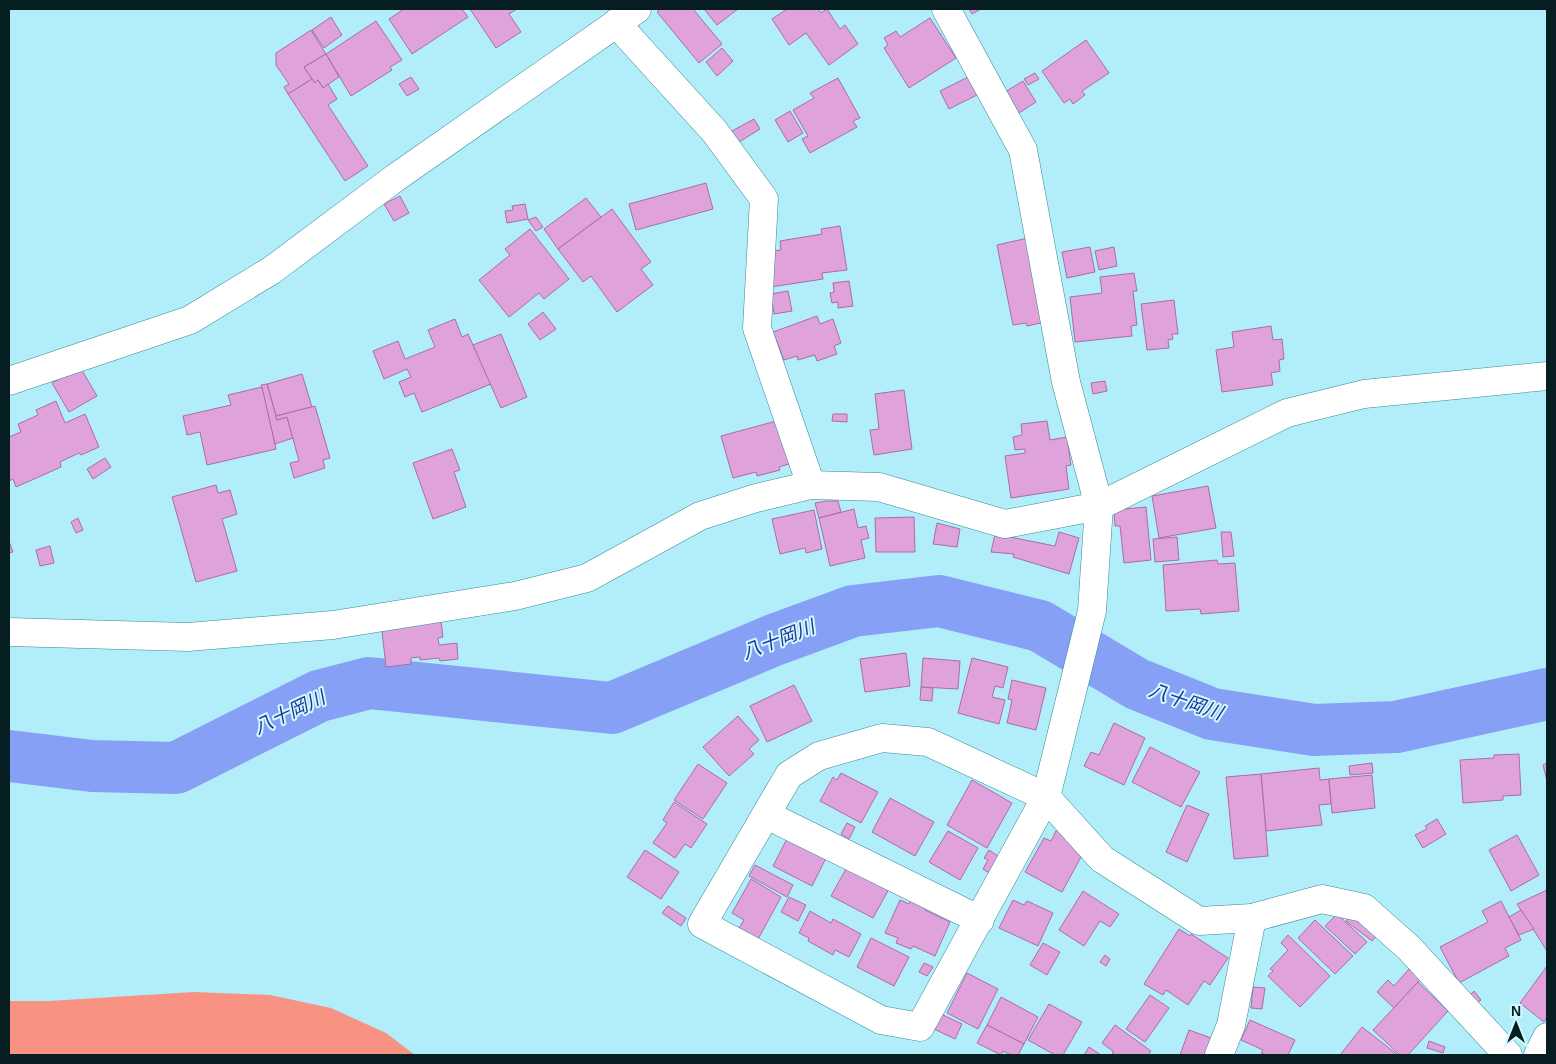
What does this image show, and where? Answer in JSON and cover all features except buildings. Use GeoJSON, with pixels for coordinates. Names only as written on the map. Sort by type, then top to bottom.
{"type":"FeatureCollection","features":[{"type":"Feature","properties":{"kind":"street"},"geometry":{"type":"LineString","coordinates":[[946,9],[1023,150],[1066,382],[1100,506],[1092,611],[1046,797],[920,1027],[881,1020],[702,924],[767,816],[789,775],[819,756],[882,738],[928,742],[1046,797],[1102,860],[1199,921],[1252,918],[1322,898],[1364,908],[1409,948],[1508,1055]]}},
{"type":"Feature","properties":{"kind":"street"},"geometry":{"type":"LineString","coordinates":[[9,382],[190,320],[272,270],[395,178],[626,16],[764,199],[757,328],[811,485]]}},
{"type":"Feature","properties":{"kind":"street"},"geometry":{"type":"LineString","coordinates":[[9,632],[188,637],[333,625],[515,596],[587,578],[700,516],[756,498],[811,485],[879,487],[1005,524],[1100,506],[1287,413],[1364,394],[1547,376]]}},
{"type":"Feature","properties":{"kind":"street"},"geometry":{"type":"LineString","coordinates":[[767,816],[980,920]]}},
{"type":"Feature","properties":{"kind":"street"},"geometry":{"type":"LineString","coordinates":[[1219,1055],[1231,1025],[1252,918]]}},
{"type":"Feature","properties":{"kind":"street"},"geometry":{"type":"LineString","coordinates":[[1538,1055],[1547,1037]]}},
{"type":"Feature","properties":{"kind":"shaded area"},"geometry":{"type":"Polygon","coordinates":[[[194,992],[270,995],[331,1008],[386,1033],[415,1055],[9,1055],[9,1001],[49,1001],[194,992]]]}},
{"type":"Feature","properties":{"kind":"waterway","name":"八十岡川"},"geometry":{"type":"LineString","coordinates":[[9,756],[92,766],[176,768],[319,696],[369,683],[612,708],[774,640],[853,611],[939,601],[1040,626],[1137,684],[1212,714],[1314,730],[1396,727],[1547,694]]}}]}
